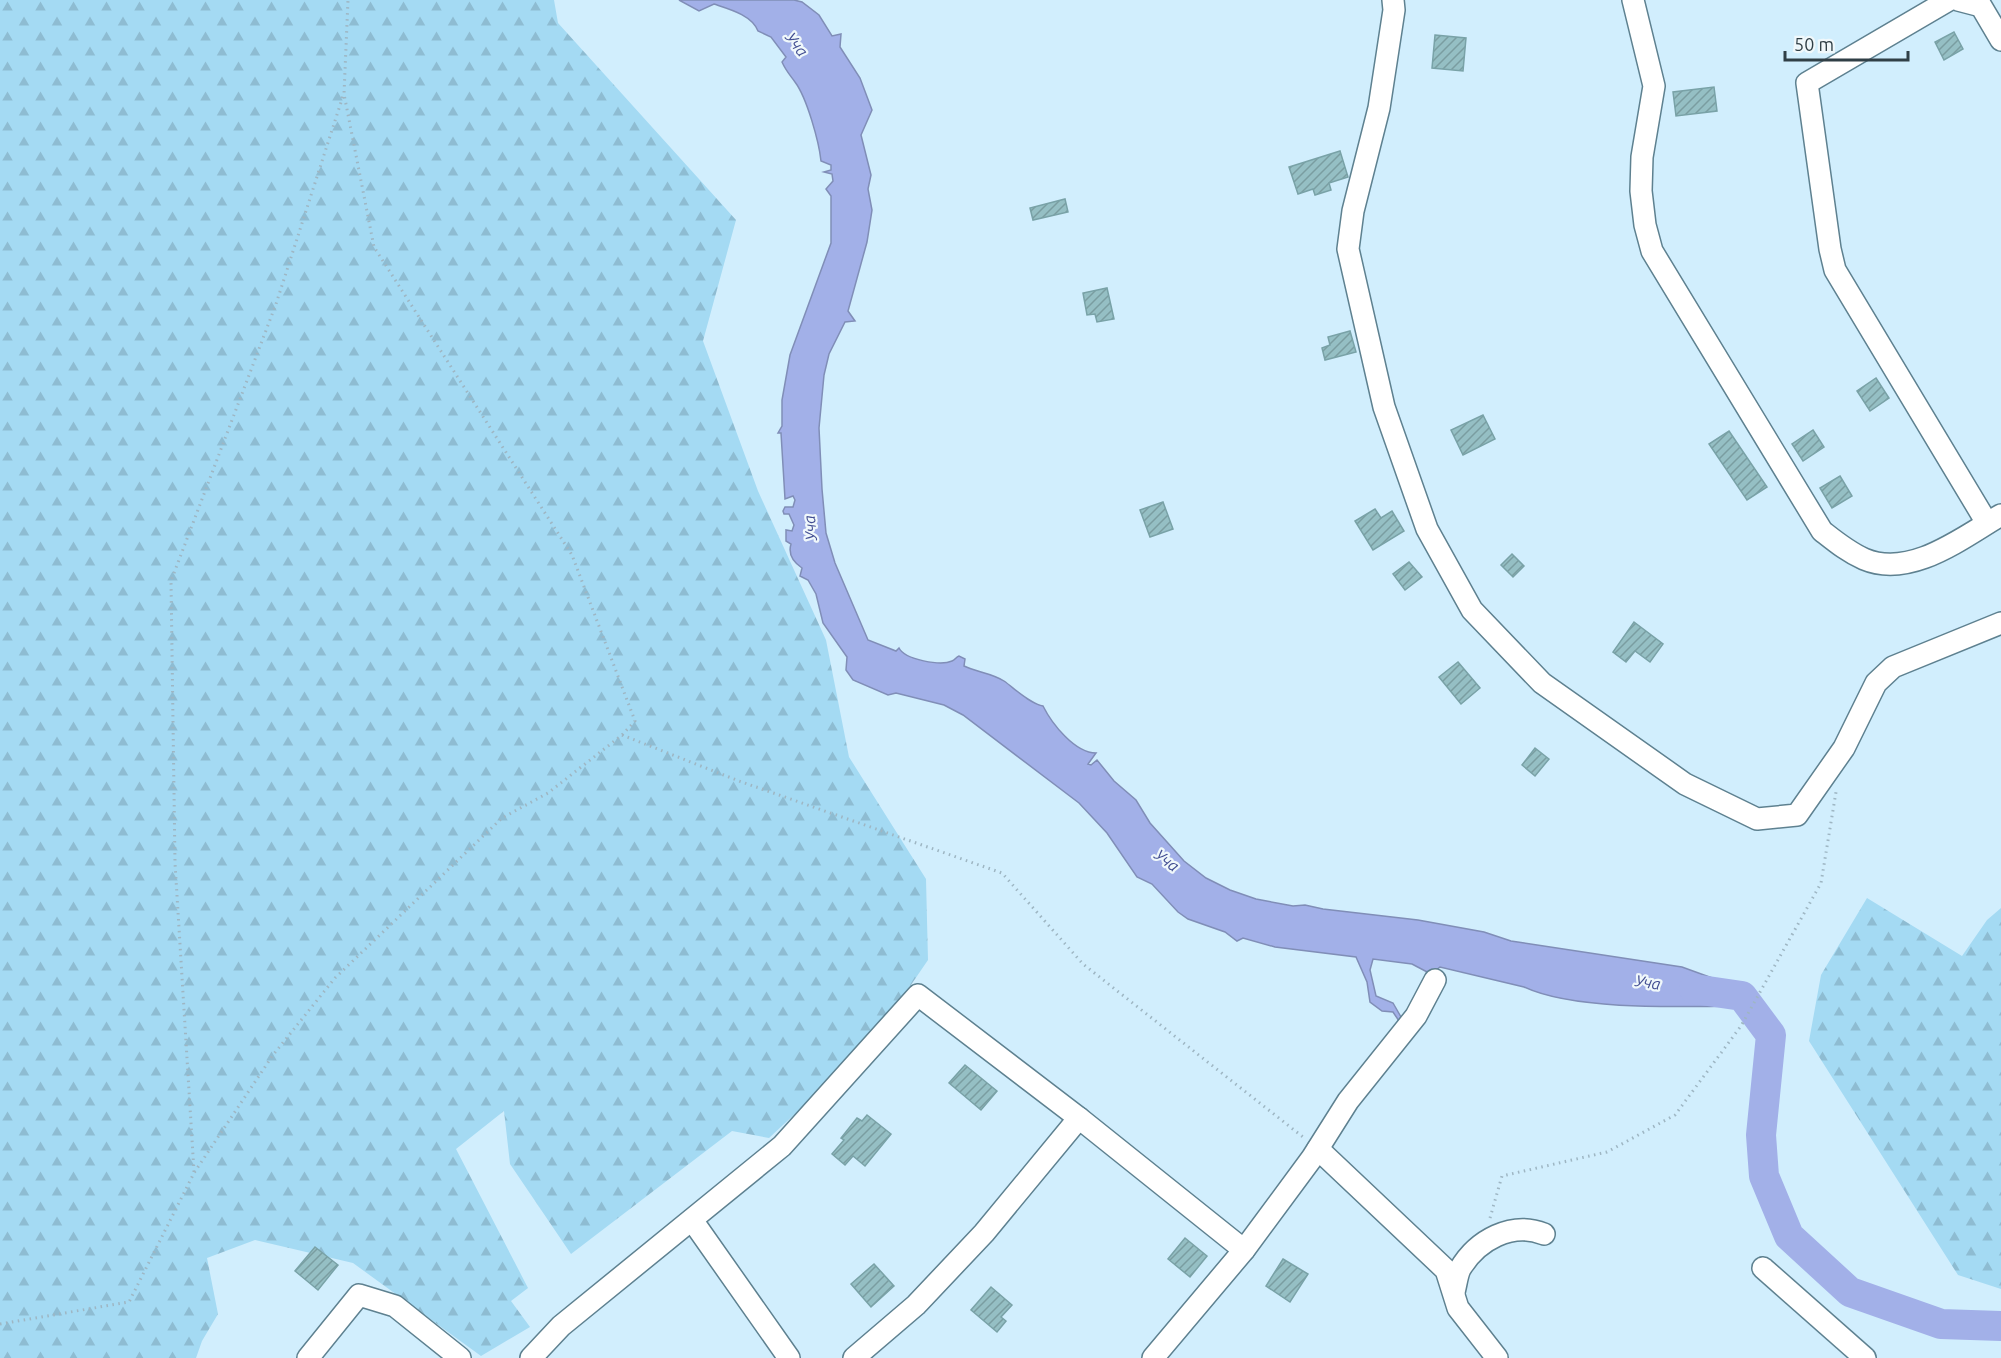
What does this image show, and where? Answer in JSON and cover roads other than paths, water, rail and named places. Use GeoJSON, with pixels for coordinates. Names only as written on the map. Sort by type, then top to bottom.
{"type":"FeatureCollection","features":[{"type":"Feature","properties":{"kind":"street"},"geometry":{"type":"LineString","coordinates":[[1393,0],[1394,10],[1379,108],[1353,211],[1348,249],[1388,418],[1427,529],[1472,610],[1542,683],[1685,784],[1757,819],[1797,815],[1844,748],[1876,683],[1893,667],[2001,623]]}},
{"type":"Feature","properties":{"kind":"street"},"geometry":{"type":"LineString","coordinates":[[1633,0],[1654,86],[1642,157],[1641,191],[1644,225],[1652,251],[1822,531],[1846,550],[1867,560],[1888,563],[1912,561],[1933,554],[1994,519],[1835,270],[1830,249],[1807,83],[1949,0]]}},
{"type":"Feature","properties":{"kind":"street"},"geometry":{"type":"LineString","coordinates":[[1958,0],[1981,6],[2001,40]]}},
{"type":"Feature","properties":{"kind":"street"},"geometry":{"type":"LineString","coordinates":[[1153,1358],[1244,1250],[1318,1149],[1348,1101],[1416,1016],[1435,980]]}},
{"type":"Feature","properties":{"kind":"street"},"geometry":{"type":"LineString","coordinates":[[531,1358],[561,1326],[782,1146],[918,995],[1079,1118],[1244,1250]]}},
{"type":"Feature","properties":{"kind":"street"},"geometry":{"type":"LineString","coordinates":[[854,1358],[916,1305],[984,1233],[1079,1118]]}},
{"type":"Feature","properties":{"kind":"street"},"geometry":{"type":"LineString","coordinates":[[1318,1149],[1446,1270],[1458,1308],[1497,1358]]}},
{"type":"Feature","properties":{"kind":"street"},"geometry":{"type":"LineString","coordinates":[[692,1220],[789,1358]]}},
{"type":"Feature","properties":{"kind":"street"},"geometry":{"type":"LineString","coordinates":[[1454,1292],[1460,1270],[1483,1243],[1507,1231],[1529,1228],[1544,1234]]}},
{"type":"Feature","properties":{"kind":"street"},"geometry":{"type":"LineString","coordinates":[[1763,1268],[1865,1358]]}},
{"type":"Feature","properties":{"kind":"street"},"geometry":{"type":"LineString","coordinates":[[308,1358],[359,1295],[395,1306],[460,1358]]}},
{"type":"Feature","properties":{"kind":"water"},"geometry":{"type":"Polygon","coordinates":[[[679,0],[794,0],[802,2],[819,15],[832,36],[841,34],[840,47],[860,78],[872,110],[861,135],[871,175],[868,189],[872,210],[867,242],[848,311],[855,321],[845,322],[829,354],[824,375],[819,428],[826,533],[835,563],[868,640],[896,651],[899,648],[908,656],[924,661],[947,662],[959,656],[965,659],[964,666],[999,678],[1027,699],[1043,706],[1058,729],[1072,743],[1088,752],[1096,753],[1088,764],[1091,765],[1097,760],[1114,781],[1136,800],[1150,823],[1184,861],[1206,878],[1230,890],[1256,899],[1293,906],[1305,905],[1418,920],[1484,932],[1511,941],[1682,967],[1737,987],[1729,1006],[1624,1005],[1569,1000],[1440,967],[1431,974],[1412,964],[1373,959],[1370,970],[1376,996],[1393,1003],[1401,1017],[1399,1021],[1393,1012],[1382,1011],[1370,1002],[1367,982],[1356,957],[1275,947],[1243,938],[1237,941],[1225,932],[1188,919],[1178,912],[1152,884],[1137,877],[1107,833],[1079,803],[963,715],[944,705],[896,693],[888,695],[853,680],[846,670],[847,657],[823,623],[816,594],[808,580],[800,576],[802,568],[792,558],[791,544],[786,541],[786,530],[792,531],[794,525],[789,514],[784,514],[783,511],[785,507],[793,507],[795,500],[793,496],[785,499],[781,433],[778,433],[782,426],[782,400],[790,355],[831,243],[831,196],[826,189],[833,181],[832,174],[824,172],[831,170],[831,165],[821,161],[804,98],[782,62],[786,57],[771,37],[758,31],[751,21],[733,11],[714,4],[699,11],[679,0]]]}},
{"type":"Feature","properties":{"kind":"waterway","name":"Уча"},"geometry":{"type":"LineString","coordinates":[[1694,989],[1742,996],[1771,1035],[1761,1135],[1764,1176],[1789,1236],[1850,1292],[1941,1324],[2001,1326]]}}]}
